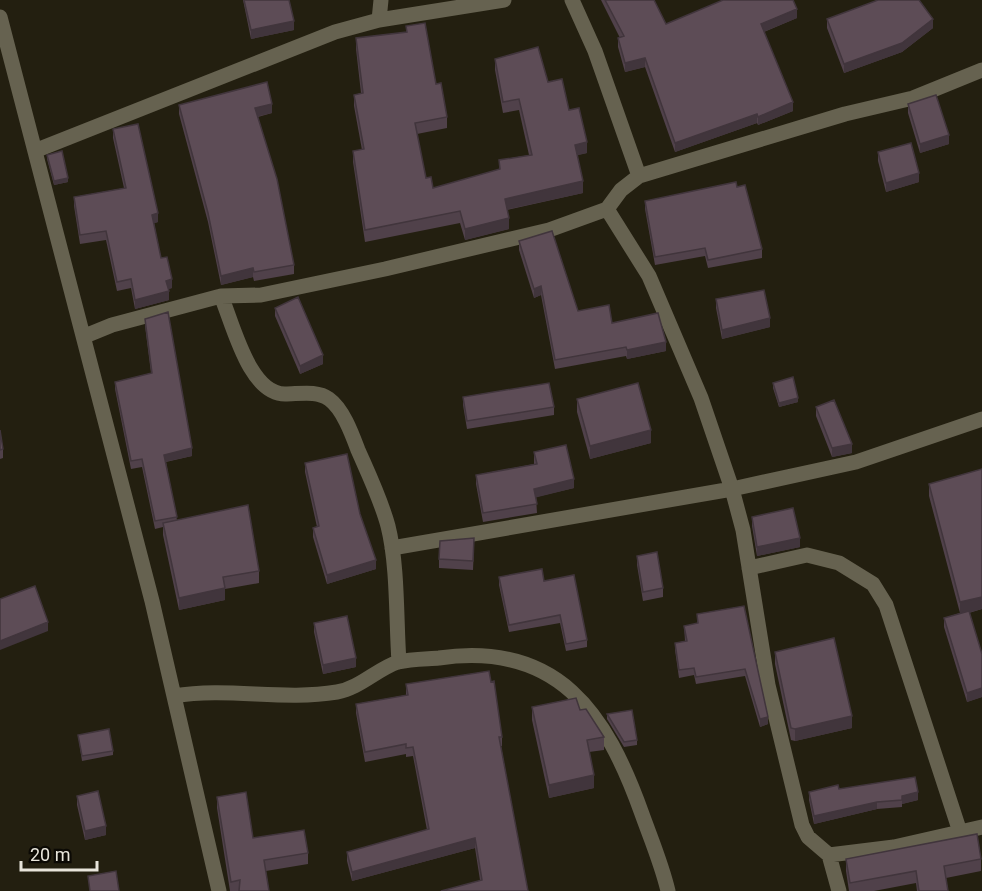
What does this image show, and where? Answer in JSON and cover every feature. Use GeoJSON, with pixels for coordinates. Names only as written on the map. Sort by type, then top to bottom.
{"type":"FeatureCollection","features":[{"type":"Feature","properties":{"kind":"street"},"geometry":{"type":"LineString","coordinates":[[379,20],[381,0]]}},
{"type":"Feature","properties":{"kind":"street"},"geometry":{"type":"LineString","coordinates":[[37,150],[335,32],[379,20],[504,0]]}},
{"type":"Feature","properties":{"kind":"street"},"geometry":{"type":"LineString","coordinates":[[572,0],[595,51],[639,176]]}},
{"type":"Feature","properties":{"kind":"street"},"geometry":{"type":"LineString","coordinates":[[0,16],[85,336],[174,696],[219,891]]}},
{"type":"Feature","properties":{"kind":"street"},"geometry":{"type":"LineString","coordinates":[[85,336],[112,325],[221,296],[261,295],[385,269],[549,230],[607,209],[621,190],[639,176],[845,114],[913,98],[982,70]]}},
{"type":"Feature","properties":{"kind":"street"},"geometry":{"type":"LineString","coordinates":[[607,209],[649,276],[701,398],[732,489],[743,530],[768,685],[801,825],[808,837],[829,855],[839,891]]}},
{"type":"Feature","properties":{"kind":"street"},"geometry":{"type":"LineString","coordinates":[[221,296],[252,372],[261,384],[281,394],[316,394],[327,397],[336,405],[355,441],[381,504],[392,548],[399,662]]}},
{"type":"Feature","properties":{"kind":"street"},"geometry":{"type":"LineString","coordinates":[[392,548],[732,489],[856,462],[982,419]]}},
{"type":"Feature","properties":{"kind":"street"},"geometry":{"type":"LineString","coordinates":[[749,568],[807,555],[839,564],[873,584],[886,605],[960,832]]}},
{"type":"Feature","properties":{"kind":"street"},"geometry":{"type":"LineString","coordinates":[[174,696],[193,693],[281,694],[340,691],[399,662],[465,654],[496,655],[519,662],[567,686],[590,709],[623,764],[668,891]]}},
{"type":"Feature","properties":{"kind":"street"},"geometry":{"type":"LineString","coordinates":[[829,855],[894,847],[982,826]]}},
{"type":"Feature","properties":{"kind":"building"},"geometry":{"type":"Polygon","coordinates":[[[244,0],[289,0],[294,21],[251,30],[244,0]]]}},
{"type":"Feature","properties":{"kind":"building"},"geometry":{"type":"Polygon","coordinates":[[[605,0],[654,0],[666,24],[723,0],[793,0],[797,9],[761,24],[793,102],[758,117],[757,114],[675,143],[645,58],[625,63],[618,38],[624,36],[605,0]]]}},
{"type":"Feature","properties":{"kind":"building"},"geometry":{"type":"Polygon","coordinates":[[[878,0],[919,0],[933,19],[902,43],[844,64],[827,19],[878,0]]]}},
{"type":"Feature","properties":{"kind":"building"},"geometry":{"type":"Polygon","coordinates":[[[425,23],[436,84],[441,83],[447,117],[415,123],[426,178],[431,177],[433,188],[500,169],[499,160],[532,155],[519,99],[503,102],[495,59],[538,47],[548,82],[562,79],[569,110],[579,108],[587,142],[575,145],[583,181],[505,199],[509,218],[465,229],[460,211],[365,230],[353,151],[364,149],[354,95],[363,93],[356,38],[407,32],[406,26],[425,23]]]}},
{"type":"Feature","properties":{"kind":"building"},"geometry":{"type":"Polygon","coordinates":[[[267,82],[272,104],[255,108],[277,179],[294,265],[254,272],[253,268],[221,276],[208,213],[179,105],[267,82]]]}},
{"type":"Feature","properties":{"kind":"building"},"geometry":{"type":"Polygon","coordinates":[[[936,95],[949,135],[920,144],[908,104],[936,95]]]}},
{"type":"Feature","properties":{"kind":"building"},"geometry":{"type":"Polygon","coordinates":[[[138,124],[158,213],[152,215],[161,258],[167,257],[172,279],[166,281],[169,291],[135,300],[131,279],[117,282],[106,231],[80,235],[74,197],[126,188],[113,129],[138,124]]]}},
{"type":"Feature","properties":{"kind":"building"},"geometry":{"type":"Polygon","coordinates":[[[911,143],[919,173],[886,183],[878,152],[911,143]]]}},
{"type":"Feature","properties":{"kind":"building"},"geometry":{"type":"Polygon","coordinates":[[[62,151],[68,178],[54,181],[47,155],[62,151]]]}},
{"type":"Feature","properties":{"kind":"building"},"geometry":{"type":"Polygon","coordinates":[[[736,182],[737,187],[745,185],[762,249],[708,260],[705,248],[655,257],[645,201],[736,182]]]}},
{"type":"Feature","properties":{"kind":"building"},"geometry":{"type":"Polygon","coordinates":[[[552,231],[578,311],[609,305],[612,323],[658,313],[666,342],[555,360],[541,286],[534,289],[519,241],[552,231]]]}},
{"type":"Feature","properties":{"kind":"building"},"geometry":{"type":"Polygon","coordinates":[[[764,290],[770,318],[722,330],[716,299],[764,290]]]}},
{"type":"Feature","properties":{"kind":"building"},"geometry":{"type":"Polygon","coordinates":[[[298,297],[323,355],[300,366],[275,308],[298,297]]]}},
{"type":"Feature","properties":{"kind":"building"},"geometry":{"type":"Polygon","coordinates":[[[168,312],[192,448],[164,455],[177,517],[155,521],[142,459],[131,461],[115,382],[152,373],[145,319],[168,312]]]}},
{"type":"Feature","properties":{"kind":"building"},"geometry":{"type":"Polygon","coordinates":[[[793,377],[798,398],[779,403],[773,383],[793,377]]]}},
{"type":"Feature","properties":{"kind":"building"},"geometry":{"type":"Polygon","coordinates":[[[549,383],[554,407],[467,421],[463,397],[549,383]]]}},
{"type":"Feature","properties":{"kind":"building"},"geometry":{"type":"Polygon","coordinates":[[[638,383],[651,430],[590,446],[577,399],[638,383]]]}},
{"type":"Feature","properties":{"kind":"building"},"geometry":{"type":"Polygon","coordinates":[[[834,400],[852,444],[832,448],[816,407],[834,400]]]}},
{"type":"Feature","properties":{"kind":"building"},"geometry":{"type":"Polygon","coordinates":[[[0,430],[3,449],[0,450],[0,430]]]}},
{"type":"Feature","properties":{"kind":"building"},"geometry":{"type":"Polygon","coordinates":[[[566,445],[574,479],[534,489],[537,504],[483,513],[476,475],[537,464],[534,452],[566,445]]]}},
{"type":"Feature","properties":{"kind":"building"},"geometry":{"type":"Polygon","coordinates":[[[347,454],[360,514],[376,560],[327,575],[313,528],[319,526],[305,463],[347,454]]]}},
{"type":"Feature","properties":{"kind":"building"},"geometry":{"type":"Polygon","coordinates":[[[982,469],[982,597],[960,602],[929,484],[982,469]]]}},
{"type":"Feature","properties":{"kind":"building"},"geometry":{"type":"Polygon","coordinates":[[[248,505],[259,571],[223,577],[225,588],[179,598],[163,523],[248,505]]]}},
{"type":"Feature","properties":{"kind":"building"},"geometry":{"type":"Polygon","coordinates":[[[793,508],[800,538],[757,547],[752,517],[793,508]]]}},
{"type":"Feature","properties":{"kind":"building"},"geometry":{"type":"Polygon","coordinates":[[[474,538],[473,561],[439,559],[440,541],[474,538]]]}},
{"type":"Feature","properties":{"kind":"building"},"geometry":{"type":"Polygon","coordinates":[[[657,552],[663,588],[643,592],[637,556],[657,552]]]}},
{"type":"Feature","properties":{"kind":"building"},"geometry":{"type":"Polygon","coordinates":[[[542,569],[544,581],[574,575],[587,640],[566,644],[560,615],[509,625],[499,577],[542,569]]]}},
{"type":"Feature","properties":{"kind":"building"},"geometry":{"type":"Polygon","coordinates":[[[35,586],[48,622],[0,641],[0,599],[35,586]]]}},
{"type":"Feature","properties":{"kind":"building"},"geometry":{"type":"Polygon","coordinates":[[[744,606],[768,717],[760,719],[745,669],[696,677],[694,668],[679,670],[675,643],[687,641],[684,626],[698,623],[697,614],[744,606]]]}},
{"type":"Feature","properties":{"kind":"building"},"geometry":{"type":"Polygon","coordinates":[[[969,611],[982,654],[982,688],[967,693],[944,618],[969,611]]]}},
{"type":"Feature","properties":{"kind":"building"},"geometry":{"type":"Polygon","coordinates":[[[347,616],[356,658],[323,665],[314,623],[347,616]]]}},
{"type":"Feature","properties":{"kind":"building"},"geometry":{"type":"Polygon","coordinates":[[[834,638],[852,716],[791,728],[775,652],[834,638]]]}},
{"type":"Feature","properties":{"kind":"building"},"geometry":{"type":"Polygon","coordinates":[[[489,671],[491,682],[494,681],[502,737],[499,737],[528,891],[441,891],[482,880],[475,838],[352,872],[347,852],[429,829],[413,747],[406,748],[406,744],[365,752],[356,704],[408,695],[406,684],[489,671]]]}},
{"type":"Feature","properties":{"kind":"building"},"geometry":{"type":"Polygon","coordinates":[[[576,698],[580,710],[586,709],[604,737],[587,740],[594,775],[549,785],[532,707],[576,698]]]}},
{"type":"Feature","properties":{"kind":"building"},"geometry":{"type":"Polygon","coordinates":[[[632,710],[637,740],[624,742],[607,714],[632,710]]]}},
{"type":"Feature","properties":{"kind":"building"},"geometry":{"type":"Polygon","coordinates":[[[109,729],[113,751],[82,756],[78,735],[109,729]]]}},
{"type":"Feature","properties":{"kind":"building"},"geometry":{"type":"Polygon","coordinates":[[[915,777],[918,792],[902,796],[902,800],[877,802],[814,816],[809,792],[838,785],[839,789],[915,777]]]}},
{"type":"Feature","properties":{"kind":"building"},"geometry":{"type":"Polygon","coordinates":[[[98,791],[106,826],[85,831],[77,796],[98,791]]]}},
{"type":"Feature","properties":{"kind":"building"},"geometry":{"type":"Polygon","coordinates":[[[246,792],[253,838],[304,830],[308,853],[264,860],[269,891],[239,891],[240,880],[231,882],[217,797],[246,792]]]}},
{"type":"Feature","properties":{"kind":"building"},"geometry":{"type":"Polygon","coordinates":[[[977,834],[981,859],[944,866],[948,891],[919,891],[916,871],[850,883],[846,859],[977,834]]]}},
{"type":"Feature","properties":{"kind":"building"},"geometry":{"type":"Polygon","coordinates":[[[116,871],[119,891],[90,891],[88,876],[116,871]]]}}]}
